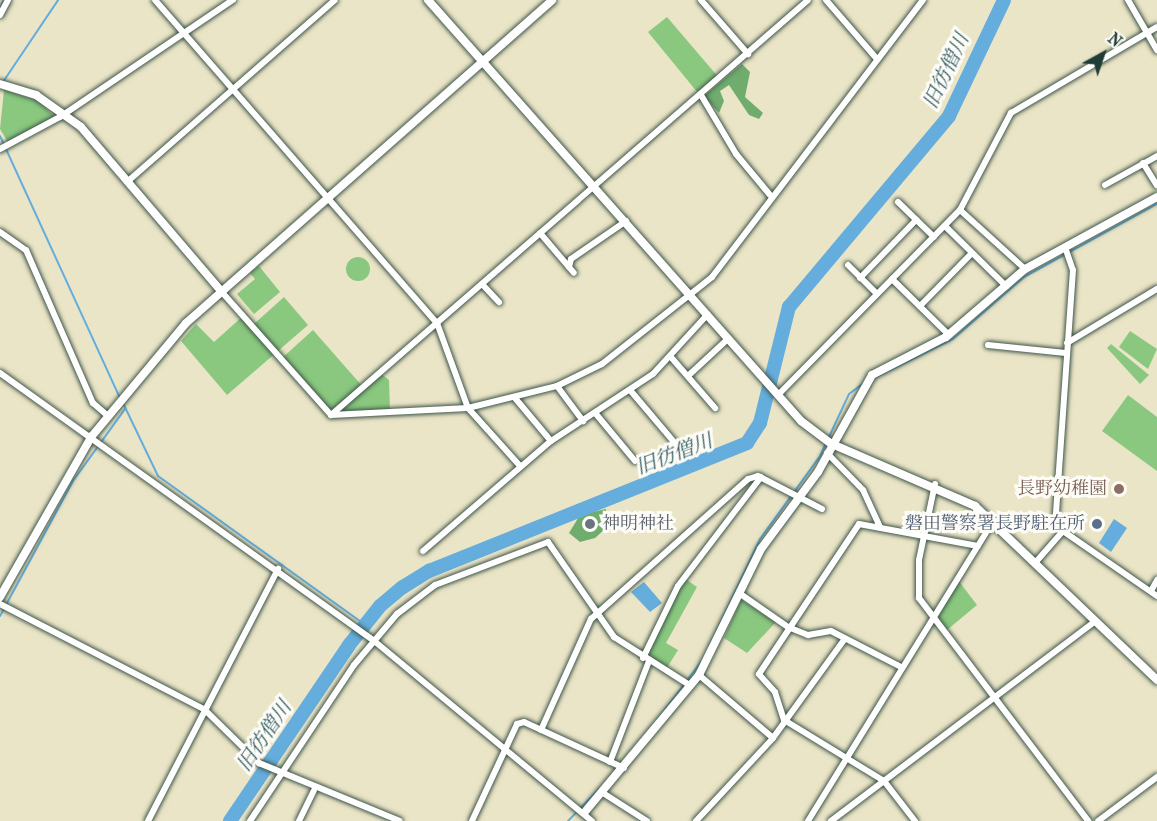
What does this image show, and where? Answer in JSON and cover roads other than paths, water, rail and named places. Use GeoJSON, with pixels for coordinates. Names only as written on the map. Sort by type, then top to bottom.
{"type":"FeatureCollection","features":[{"type":"Feature","properties":{"kind":"street"},"geometry":{"type":"LineString","coordinates":[[0,15],[8,0]]}},
{"type":"Feature","properties":{"kind":"street"},"geometry":{"type":"LineString","coordinates":[[155,0],[437,324],[468,408],[520,466]]}},
{"type":"Feature","properties":{"kind":"street"},"geometry":{"type":"LineString","coordinates":[[0,149],[60,117],[233,0]]}},
{"type":"Feature","properties":{"kind":"street"},"geometry":{"type":"LineString","coordinates":[[127,182],[234,91],[335,0]]}},
{"type":"Feature","properties":{"kind":"street"},"geometry":{"type":"LineString","coordinates":[[428,0],[801,421],[832,444],[935,484],[993,521],[1157,680]]}},
{"type":"Feature","properties":{"kind":"street"},"geometry":{"type":"LineString","coordinates":[[0,597],[92,436],[107,415],[220,290],[552,0]]}},
{"type":"Feature","properties":{"kind":"street"},"geometry":{"type":"LineString","coordinates":[[701,0],[748,54]]}},
{"type":"Feature","properties":{"kind":"street"},"geometry":{"type":"LineString","coordinates":[[331,415],[808,0]]}},
{"type":"Feature","properties":{"kind":"street"},"geometry":{"type":"LineString","coordinates":[[826,0],[877,59]]}},
{"type":"Feature","properties":{"kind":"street"},"geometry":{"type":"LineString","coordinates":[[331,415],[468,408],[557,386],[602,364],[692,297],[923,0]]}},
{"type":"Feature","properties":{"kind":"street"},"geometry":{"type":"LineString","coordinates":[[1128,0],[1157,50]]}},
{"type":"Feature","properties":{"kind":"street"},"geometry":{"type":"LineString","coordinates":[[778,395],[960,210],[1011,113],[1157,27]]}},
{"type":"Feature","properties":{"kind":"street"},"geometry":{"type":"LineString","coordinates":[[0,84],[36,95],[60,117],[81,127],[220,290],[331,415]]}},
{"type":"Feature","properties":{"kind":"street"},"geometry":{"type":"LineString","coordinates":[[701,95],[736,154],[770,195]]}},
{"type":"Feature","properties":{"kind":"street"},"geometry":{"type":"LineString","coordinates":[[1105,185],[1157,156]]}},
{"type":"Feature","properties":{"kind":"street"},"geometry":{"type":"LineString","coordinates":[[1143,164],[1157,185]]}},
{"type":"Feature","properties":{"kind":"street"},"geometry":{"type":"LineString","coordinates":[[584,813],[624,768],[699,675],[770,533],[802,495],[872,375],[949,335],[1025,269],[1066,250],[1157,197]]}},
{"type":"Feature","properties":{"kind":"street"},"geometry":{"type":"LineString","coordinates":[[898,202],[934,237]]}},
{"type":"Feature","properties":{"kind":"street"},"geometry":{"type":"LineString","coordinates":[[960,210],[1025,269]]}},
{"type":"Feature","properties":{"kind":"street"},"geometry":{"type":"LineString","coordinates":[[860,278],[916,220]]}},
{"type":"Feature","properties":{"kind":"street"},"geometry":{"type":"LineString","coordinates":[[569,267],[572,259],[626,221]]}},
{"type":"Feature","properties":{"kind":"street"},"geometry":{"type":"LineString","coordinates":[[945,226],[1006,285]]}},
{"type":"Feature","properties":{"kind":"street"},"geometry":{"type":"LineString","coordinates":[[0,232],[26,250],[93,403],[107,415]]}},
{"type":"Feature","properties":{"kind":"street"},"geometry":{"type":"LineString","coordinates":[[540,233],[574,273]]}},
{"type":"Feature","properties":{"kind":"street"},"geometry":{"type":"LineString","coordinates":[[1066,250],[1072,270],[1056,473],[1056,515],[1063,531],[1157,596]]}},
{"type":"Feature","properties":{"kind":"street"},"geometry":{"type":"LineString","coordinates":[[920,306],[972,253]]}},
{"type":"Feature","properties":{"kind":"street"},"geometry":{"type":"LineString","coordinates":[[848,265],[877,294]]}},
{"type":"Feature","properties":{"kind":"street"},"geometry":{"type":"LineString","coordinates":[[892,279],[949,335]]}},
{"type":"Feature","properties":{"kind":"street"},"geometry":{"type":"LineString","coordinates":[[482,284],[499,302]]}},
{"type":"Feature","properties":{"kind":"street"},"geometry":{"type":"LineString","coordinates":[[1066,343],[1157,289]]}},
{"type":"Feature","properties":{"kind":"street"},"geometry":{"type":"LineString","coordinates":[[423,551],[551,441],[630,390],[670,356],[708,314]]}},
{"type":"Feature","properties":{"kind":"street"},"geometry":{"type":"LineString","coordinates":[[689,375],[729,338]]}},
{"type":"Feature","properties":{"kind":"street"},"geometry":{"type":"LineString","coordinates":[[987,345],[1066,353]]}},
{"type":"Feature","properties":{"kind":"street"},"geometry":{"type":"LineString","coordinates":[[670,356],[689,375],[715,408]]}},
{"type":"Feature","properties":{"kind":"street"},"geometry":{"type":"LineString","coordinates":[[0,373],[278,569],[373,640],[592,821]]}},
{"type":"Feature","properties":{"kind":"street"},"geometry":{"type":"LineString","coordinates":[[557,386],[583,421]]}},
{"type":"Feature","properties":{"kind":"street"},"geometry":{"type":"LineString","coordinates":[[630,390],[684,454]]}},
{"type":"Feature","properties":{"kind":"street"},"geometry":{"type":"LineString","coordinates":[[515,398],[551,441]]}},
{"type":"Feature","properties":{"kind":"street"},"geometry":{"type":"LineString","coordinates":[[596,414],[635,461]]}},
{"type":"Feature","properties":{"kind":"street"},"geometry":{"type":"LineString","coordinates":[[827,453],[863,490],[880,526]]}},
{"type":"Feature","properties":{"kind":"street"},"geometry":{"type":"LineString","coordinates":[[610,762],[646,660],[678,586],[762,477]]}},
{"type":"Feature","properties":{"kind":"street"},"geometry":{"type":"LineString","coordinates":[[541,730],[596,615],[748,478],[762,477],[802,495],[822,509]]}},
{"type":"Feature","properties":{"kind":"street"},"geometry":{"type":"LineString","coordinates":[[935,484],[924,536],[919,598],[1088,821]]}},
{"type":"Feature","properties":{"kind":"street"},"geometry":{"type":"LineString","coordinates":[[808,821],[845,757],[993,521]]}},
{"type":"Feature","properties":{"kind":"street"},"geometry":{"type":"LineString","coordinates":[[915,821],[885,781],[784,720],[775,693],[759,674],[788,627],[859,524],[880,526],[978,546]]}},
{"type":"Feature","properties":{"kind":"street"},"geometry":{"type":"LineString","coordinates":[[1035,563],[1063,531]]}},
{"type":"Feature","properties":{"kind":"street"},"geometry":{"type":"LineString","coordinates":[[250,821],[373,640],[435,585],[548,542],[596,615],[646,660],[691,686]]}},
{"type":"Feature","properties":{"kind":"street"},"geometry":{"type":"LineString","coordinates":[[148,821],[278,569]]}},
{"type":"Feature","properties":{"kind":"street"},"geometry":{"type":"LineString","coordinates":[[1151,591],[1157,580]]}},
{"type":"Feature","properties":{"kind":"street"},"geometry":{"type":"LineString","coordinates":[[739,593],[788,627],[808,635],[831,631],[844,640],[901,668]]}},
{"type":"Feature","properties":{"kind":"street"},"geometry":{"type":"LineString","coordinates":[[0,604],[205,710],[259,763],[314,790],[400,821]]}},
{"type":"Feature","properties":{"kind":"street"},"geometry":{"type":"LineString","coordinates":[[831,821],[1095,621]]}},
{"type":"Feature","properties":{"kind":"street"},"geometry":{"type":"LineString","coordinates":[[696,821],[772,738],[844,640]]}},
{"type":"Feature","properties":{"kind":"street"},"geometry":{"type":"LineString","coordinates":[[699,675],[772,738]]}},
{"type":"Feature","properties":{"kind":"street"},"geometry":{"type":"LineString","coordinates":[[472,821],[504,747],[517,724],[541,730],[624,768]]}},
{"type":"Feature","properties":{"kind":"street"},"geometry":{"type":"LineString","coordinates":[[1098,821],[1157,777]]}},
{"type":"Feature","properties":{"kind":"street"},"geometry":{"type":"LineString","coordinates":[[299,821],[314,790]]}},
{"type":"Feature","properties":{"kind":"street"},"geometry":{"type":"LineString","coordinates":[[603,793],[647,821]]}},
{"type":"Feature","properties":{"kind":"water"},"geometry":{"type":"Polygon","coordinates":[[[1114,519],[1127,528],[1111,552],[1099,543],[1114,519]]]}},
{"type":"Feature","properties":{"kind":"water"},"geometry":{"type":"Polygon","coordinates":[[[644,582],[662,603],[650,612],[631,592],[644,582]]]}},
{"type":"Feature","properties":{"kind":"waterway"},"geometry":{"type":"LineString","coordinates":[[0,8],[4,0]]}},
{"type":"Feature","properties":{"kind":"waterway"},"geometry":{"type":"LineString","coordinates":[[3,82],[58,0]]}},
{"type":"Feature","properties":{"kind":"waterway","name":"旧彷僧川"},"geometry":{"type":"LineString","coordinates":[[230,821],[349,645],[380,606],[403,587],[429,571],[747,443],[760,423],[789,307],[949,116],[1004,0]]}},
{"type":"Feature","properties":{"kind":"waterway"},"geometry":{"type":"LineString","coordinates":[[0,136],[120,398]]}},
{"type":"Feature","properties":{"kind":"waterway"},"geometry":{"type":"LineString","coordinates":[[874,378],[953,339],[1024,277],[1157,204]]}},
{"type":"Feature","properties":{"kind":"waterway"},"geometry":{"type":"LineString","coordinates":[[709,647],[760,539],[820,456],[849,394],[866,381]]}},
{"type":"Feature","properties":{"kind":"waterway"},"geometry":{"type":"LineString","coordinates":[[123,403],[158,476],[365,625]]}},
{"type":"Feature","properties":{"kind":"waterway"},"geometry":{"type":"LineString","coordinates":[[0,616],[73,481],[125,409]]}},
{"type":"Feature","properties":{"kind":"waterway"},"geometry":{"type":"LineString","coordinates":[[657,720],[701,662]]}},
{"type":"Feature","properties":{"kind":"waterway"},"geometry":{"type":"LineString","coordinates":[[568,821],[600,788]]}},
{"type":"Feature","properties":{"kind":"place","name":"長野幼稚園"},"geometry":{"type":"Point","coordinates":[1119,489]}},
{"type":"Feature","properties":{"kind":"place","name":"神明神社"},"geometry":{"type":"Point","coordinates":[590,524]}},
{"type":"Feature","properties":{"kind":"place","name":"磐田警察署長野駐在所"},"geometry":{"type":"Point","coordinates":[1097,524]}}]}
